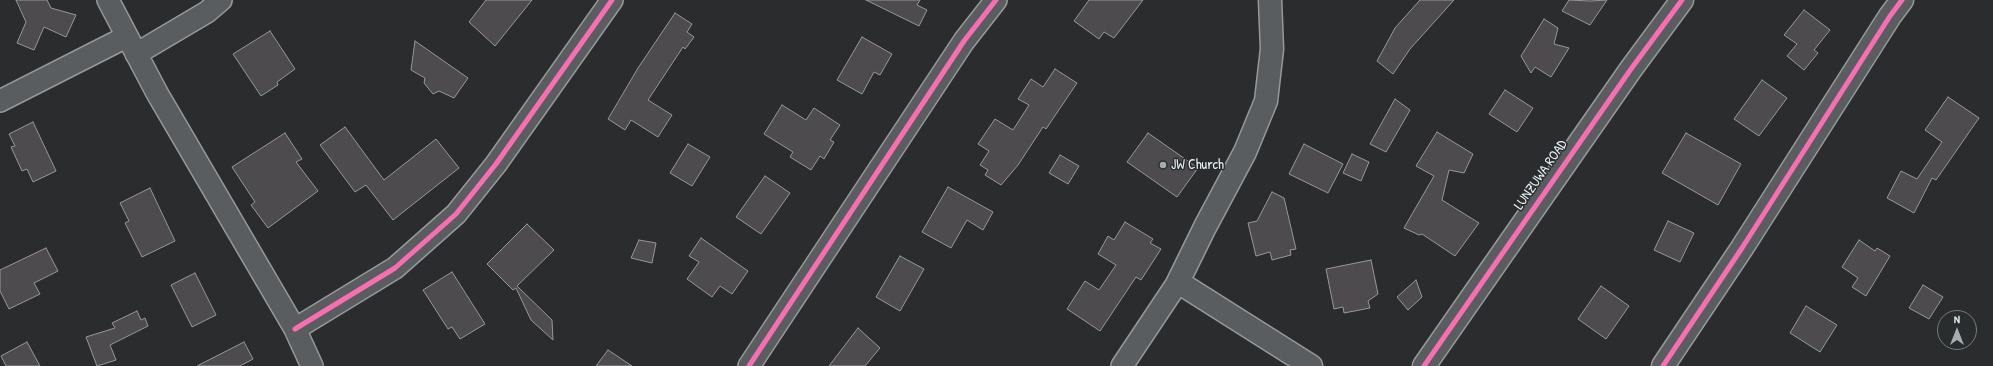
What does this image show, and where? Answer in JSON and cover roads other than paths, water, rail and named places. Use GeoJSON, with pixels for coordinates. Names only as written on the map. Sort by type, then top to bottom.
{"type":"FeatureCollection","features":[{"type":"Feature","properties":{"kind":"street"},"geometry":{"type":"LineString","coordinates":[[108,0],[131,45],[295,329],[312,366]]}},
{"type":"Feature","properties":{"kind":"street"},"geometry":{"type":"LineString","coordinates":[[0,101],[207,12],[221,0]]}},
{"type":"Feature","properties":{"kind":"street"},"geometry":{"type":"LineString","coordinates":[[295,329],[395,268],[456,214],[496,164],[612,0]]}},
{"type":"Feature","properties":{"kind":"street"},"geometry":{"type":"LineString","coordinates":[[749,366],[964,41],[996,0]]}},
{"type":"Feature","properties":{"kind":"street"},"geometry":{"type":"LineString","coordinates":[[1122,366],[1178,282],[1245,152],[1266,101],[1272,49],[1270,0]]}},
{"type":"Feature","properties":{"kind":"street","name":"LUNZUWA ROAD"},"geometry":{"type":"LineString","coordinates":[[1424,366],[1631,69],[1682,0]]}},
{"type":"Feature","properties":{"kind":"street"},"geometry":{"type":"LineString","coordinates":[[1664,366],[1742,248],[1890,16],[1902,0]]}},
{"type":"Feature","properties":{"kind":"street"},"geometry":{"type":"LineString","coordinates":[[1178,282],[1311,366]]}},
{"type":"Feature","properties":{"kind":"place","name":"JW Church"},"geometry":{"type":"Point","coordinates":[1163,165]}}]}
